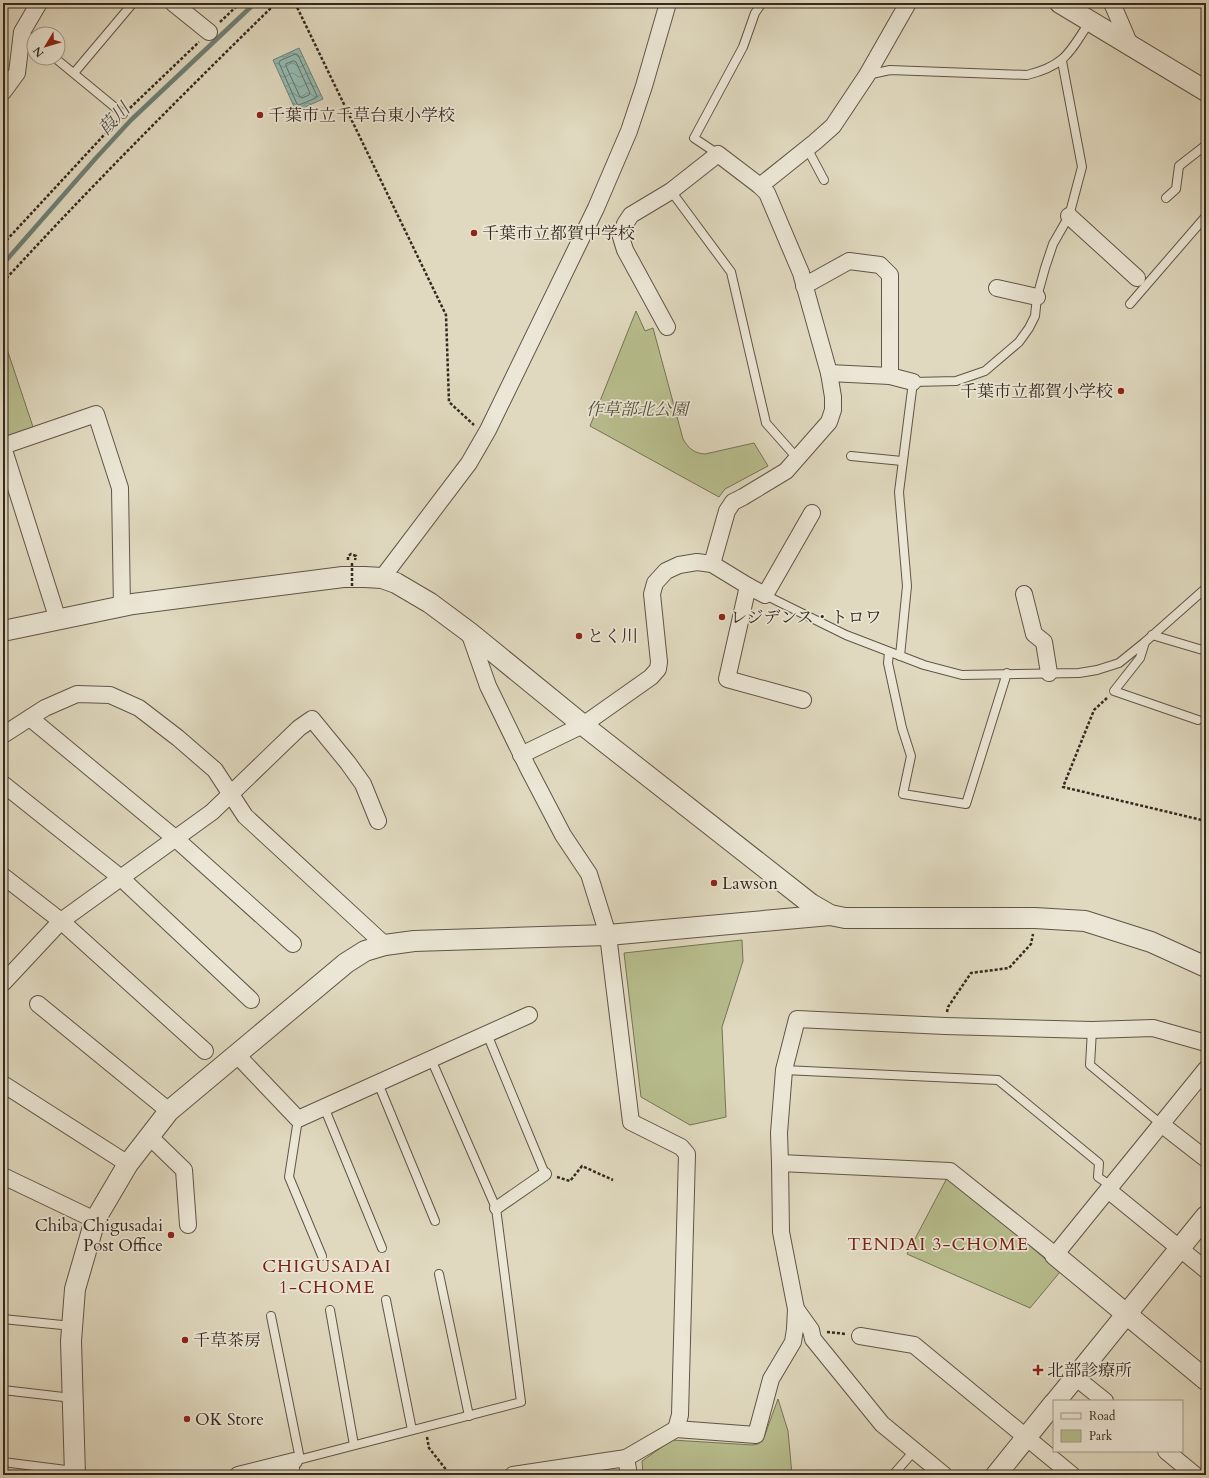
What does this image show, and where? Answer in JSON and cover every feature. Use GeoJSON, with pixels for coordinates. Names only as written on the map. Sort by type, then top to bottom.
{"type":"FeatureCollection","features":[{"type":"Feature","properties":{"kind":"street"},"geometry":{"type":"LineString","coordinates":[[32,26],[39,3]]}},
{"type":"Feature","properties":{"kind":"street"},"geometry":{"type":"LineString","coordinates":[[173,3],[209,32]]}},
{"type":"Feature","properties":{"kind":"street"},"geometry":{"type":"LineString","coordinates":[[382,578],[469,463],[488,430],[596,208],[628,132],[646,79],[668,3]]}},
{"type":"Feature","properties":{"kind":"street"},"geometry":{"type":"LineString","coordinates":[[760,186],[833,126],[867,75],[908,3]]}},
{"type":"Feature","properties":{"kind":"street"},"geometry":{"type":"LineString","coordinates":[[1060,3],[1206,91]]}},
{"type":"Feature","properties":{"kind":"street"},"geometry":{"type":"LineString","coordinates":[[1112,3],[1130,45]]}},
{"type":"Feature","properties":{"kind":"street"},"geometry":{"type":"LineString","coordinates":[[3,92],[17,72],[26,43]]}},
{"type":"Feature","properties":{"kind":"street"},"geometry":{"type":"LineString","coordinates":[[667,327],[625,250],[620,237],[625,224],[631,215],[671,191],[718,154],[767,193],[801,273],[829,373],[833,397],[833,410],[829,422],[786,471],[743,498],[733,502],[727,511],[712,564]]}},
{"type":"Feature","properties":{"kind":"street"},"geometry":{"type":"LineString","coordinates":[[1069,216],[1137,278]]}},
{"type":"Feature","properties":{"kind":"street"},"geometry":{"type":"LineString","coordinates":[[804,286],[849,261],[880,265],[890,275],[890,376]]}},
{"type":"Feature","properties":{"kind":"street"},"geometry":{"type":"LineString","coordinates":[[997,288],[1037,298]]}},
{"type":"Feature","properties":{"kind":"street"},"geometry":{"type":"LineString","coordinates":[[829,373],[890,376],[913,382]]}},
{"type":"Feature","properties":{"kind":"street"},"geometry":{"type":"LineString","coordinates":[[58,620],[3,447],[96,414],[120,488],[122,607]]}},
{"type":"Feature","properties":{"kind":"street"},"geometry":{"type":"LineString","coordinates":[[521,755],[583,725],[651,677],[658,670],[659,662],[652,594],[654,583],[666,571],[678,565],[697,562],[712,564],[748,586],[765,594],[812,513]]}},
{"type":"Feature","properties":{"kind":"street"},"geometry":{"type":"LineString","coordinates":[[3,632],[122,607],[343,577],[382,578],[396,583],[413,592],[469,632],[583,725],[811,904],[830,915]]}},
{"type":"Feature","properties":{"kind":"street"},"geometry":{"type":"LineString","coordinates":[[748,586],[727,678],[803,700]]}},
{"type":"Feature","properties":{"kind":"street"},"geometry":{"type":"LineString","coordinates":[[1024,594],[1034,634],[1044,642],[1049,673]]}},
{"type":"Feature","properties":{"kind":"street"},"geometry":{"type":"LineString","coordinates":[[469,632],[488,686],[521,755],[563,835],[588,874],[608,935],[631,1122],[681,1147],[687,1154],[680,1415],[676,1430]]}},
{"type":"Feature","properties":{"kind":"street"},"geometry":{"type":"LineString","coordinates":[[3,735],[45,708],[77,694],[110,695],[139,708],[178,738],[215,770],[245,816],[385,945]]}},
{"type":"Feature","properties":{"kind":"street"},"geometry":{"type":"LineString","coordinates":[[30,718],[176,839],[292,944]]}},
{"type":"Feature","properties":{"kind":"street"},"geometry":{"type":"LineString","coordinates":[[3,983],[61,921],[212,812],[299,728],[312,719],[363,784],[378,821]]}},
{"type":"Feature","properties":{"kind":"street"},"geometry":{"type":"LineString","coordinates":[[3,784],[121,878],[251,1000]]}},
{"type":"Feature","properties":{"kind":"street"},"geometry":{"type":"LineString","coordinates":[[3,876],[61,921],[204,1051]]}},
{"type":"Feature","properties":{"kind":"street"},"geometry":{"type":"LineString","coordinates":[[75,1473],[71,1341],[72,1326],[75,1289],[95,1220],[128,1164],[170,1111],[346,963],[365,951],[385,945],[414,941],[608,935],[830,915],[845,918],[1035,918],[1084,921],[1151,942],[1206,967]]}},
{"type":"Feature","properties":{"kind":"street"},"geometry":{"type":"LineString","coordinates":[[38,1004],[170,1111]]}},
{"type":"Feature","properties":{"kind":"street"},"geometry":{"type":"LineString","coordinates":[[238,1055],[298,1119],[528,1015]]}},
{"type":"Feature","properties":{"kind":"street"},"geometry":{"type":"LineString","coordinates":[[513,1475],[626,1458],[676,1430],[756,1435],[771,1379],[793,1342],[795,1329],[796,1309],[781,1232],[779,1133],[784,1070],[797,1019],[945,1026],[1092,1030],[1153,1028],[1206,1043]]}},
{"type":"Feature","properties":{"kind":"street"},"geometry":{"type":"LineString","coordinates":[[1055,1255],[1206,1069]]}},
{"type":"Feature","properties":{"kind":"street"},"geometry":{"type":"LineString","coordinates":[[3,1084],[128,1164]]}},
{"type":"Feature","properties":{"kind":"street"},"geometry":{"type":"LineString","coordinates":[[1161,1124],[1206,1159]]}},
{"type":"Feature","properties":{"kind":"street"},"geometry":{"type":"LineString","coordinates":[[149,1136],[184,1170],[188,1225]]}},
{"type":"Feature","properties":{"kind":"street"},"geometry":{"type":"LineString","coordinates":[[780,1163],[950,1171],[1055,1255],[1206,1380]]}},
{"type":"Feature","properties":{"kind":"street"},"geometry":{"type":"LineString","coordinates":[[496,1208],[545,1174]]}},
{"type":"Feature","properties":{"kind":"street"},"geometry":{"type":"LineString","coordinates":[[3,1176],[95,1220]]}},
{"type":"Feature","properties":{"kind":"street"},"geometry":{"type":"LineString","coordinates":[[1110,1188],[1206,1270]]}},
{"type":"Feature","properties":{"kind":"street"},"geometry":{"type":"LineString","coordinates":[[1057,1400],[1206,1216]]}},
{"type":"Feature","properties":{"kind":"street"},"geometry":{"type":"LineString","coordinates":[[796,1309],[811,1330],[813,1339],[882,1424],[944,1475]]}},
{"type":"Feature","properties":{"kind":"street"},"geometry":{"type":"LineString","coordinates":[[860,1336],[914,1344],[1072,1475]]}},
{"type":"Feature","properties":{"kind":"street"},"geometry":{"type":"LineString","coordinates":[[1075,1377],[1104,1400]]}},
{"type":"Feature","properties":{"kind":"street"},"geometry":{"type":"LineString","coordinates":[[996,1475],[1053,1404]]}},
{"type":"Feature","properties":{"kind":"street"},"geometry":{"type":"LineString","coordinates":[[1167,1452],[1195,1475]]}},
{"type":"Feature","properties":{"kind":"street"},"geometry":{"type":"LineString","coordinates":[[626,1458],[630,1475]]}},
{"type":"Feature","properties":{"kind":"street"},"geometry":{"type":"LineString","coordinates":[[238,1475],[296,1465]]}},
{"type":"Feature","properties":{"kind":"lane"},"geometry":{"type":"LineString","coordinates":[[74,73],[133,3]]}},
{"type":"Feature","properties":{"kind":"lane"},"geometry":{"type":"LineString","coordinates":[[718,154],[694,138],[743,47],[755,14],[762,3]]}},
{"type":"Feature","properties":{"kind":"lane"},"geometry":{"type":"LineString","coordinates":[[867,75],[890,70],[1027,76],[1044,71],[1062,61],[1073,48],[1090,21]]}},
{"type":"Feature","properties":{"kind":"lane"},"geometry":{"type":"LineString","coordinates":[[900,656],[907,586],[899,492],[913,382],[956,381],[985,371],[1019,342],[1035,316],[1037,298],[1053,244],[1069,216],[1082,167],[1062,61]]}},
{"type":"Feature","properties":{"kind":"lane"},"geometry":{"type":"LineString","coordinates":[[65,66],[123,114]]}},
{"type":"Feature","properties":{"kind":"lane"},"geometry":{"type":"LineString","coordinates":[[1166,198],[1176,189],[1179,166],[1206,145]]}},
{"type":"Feature","properties":{"kind":"lane"},"geometry":{"type":"LineString","coordinates":[[807,148],[824,180]]}},
{"type":"Feature","properties":{"kind":"lane"},"geometry":{"type":"LineString","coordinates":[[671,191],[731,272],[766,423],[797,458]]}},
{"type":"Feature","properties":{"kind":"lane"},"geometry":{"type":"LineString","coordinates":[[1130,304],[1206,216]]}},
{"type":"Feature","properties":{"kind":"lane"},"geometry":{"type":"LineString","coordinates":[[851,456],[902,461]]}},
{"type":"Feature","properties":{"kind":"lane"},"geometry":{"type":"LineString","coordinates":[[765,594],[846,635],[924,665],[962,675],[1007,673],[1079,673],[1097,670],[1119,663],[1206,588]]}},
{"type":"Feature","properties":{"kind":"lane"},"geometry":{"type":"LineString","coordinates":[[1152,635],[1206,651]]}},
{"type":"Feature","properties":{"kind":"lane"},"geometry":{"type":"LineString","coordinates":[[1145,642],[1140,658],[1114,691],[1198,720]]}},
{"type":"Feature","properties":{"kind":"lane"},"geometry":{"type":"LineString","coordinates":[[889,652],[888,663],[900,721],[912,756],[903,794],[966,804],[1007,673]]}},
{"type":"Feature","properties":{"kind":"lane"},"geometry":{"type":"LineString","coordinates":[[1092,1030],[1090,1065],[1161,1124]]}},
{"type":"Feature","properties":{"kind":"lane"},"geometry":{"type":"LineString","coordinates":[[487,1034],[545,1174]]}},
{"type":"Feature","properties":{"kind":"lane"},"geometry":{"type":"LineString","coordinates":[[271,1316],[296,1465],[354,1446],[521,1402],[496,1208],[432,1059]]}},
{"type":"Feature","properties":{"kind":"lane"},"geometry":{"type":"LineString","coordinates":[[784,1070],[998,1080],[1099,1163],[1098,1177],[1110,1188]]}},
{"type":"Feature","properties":{"kind":"lane"},"geometry":{"type":"LineString","coordinates":[[378,1083],[435,1221]]}},
{"type":"Feature","properties":{"kind":"lane"},"geometry":{"type":"LineString","coordinates":[[324,1107],[382,1248]]}},
{"type":"Feature","properties":{"kind":"lane"},"geometry":{"type":"LineString","coordinates":[[298,1119],[289,1177],[322,1256]]}},
{"type":"Feature","properties":{"kind":"lane"},"geometry":{"type":"LineString","coordinates":[[439,1274],[469,1416]]}},
{"type":"Feature","properties":{"kind":"lane"},"geometry":{"type":"LineString","coordinates":[[386,1300],[412,1430]]}},
{"type":"Feature","properties":{"kind":"lane"},"geometry":{"type":"LineString","coordinates":[[330,1310],[354,1446]]}},
{"type":"Feature","properties":{"kind":"lane"},"geometry":{"type":"LineString","coordinates":[[3,1319],[72,1326]]}},
{"type":"Feature","properties":{"kind":"lane"},"geometry":{"type":"LineString","coordinates":[[3,1390],[73,1398]]}},
{"type":"Feature","properties":{"kind":"lane"},"geometry":{"type":"LineString","coordinates":[[893,1475],[914,1450]]}},
{"type":"Feature","properties":{"kind":"lane"},"geometry":{"type":"LineString","coordinates":[[3,1462],[75,1473]]}},
{"type":"Feature","properties":{"kind":"path"},"geometry":{"type":"LineString","coordinates":[[3,282],[107,171],[276,3]]}},
{"type":"Feature","properties":{"kind":"path"},"geometry":{"type":"LineString","coordinates":[[295,3],[446,316],[449,402],[475,426]]}},
{"type":"Feature","properties":{"kind":"path"},"geometry":{"type":"LineString","coordinates":[[348,560],[348,556],[351,554],[356,556],[356,560],[352,561],[352,586]]}},
{"type":"Feature","properties":{"kind":"path"},"geometry":{"type":"LineString","coordinates":[[1114,691],[1094,710],[1063,787],[1206,821]]}},
{"type":"Feature","properties":{"kind":"path"},"geometry":{"type":"LineString","coordinates":[[945,1026],[948,1007],[971,973],[1009,968],[1031,944],[1035,918]]}},
{"type":"Feature","properties":{"kind":"path"},"geometry":{"type":"LineString","coordinates":[[545,1174],[570,1180],[582,1166],[613,1180]]}},
{"type":"Feature","properties":{"kind":"path"},"geometry":{"type":"LineString","coordinates":[[811,1330],[860,1336]]}},
{"type":"Feature","properties":{"kind":"path"},"geometry":{"type":"LineString","coordinates":[[429,1448],[448,1472]]}},
{"type":"Feature","properties":{"kind":"green space","name":"作草部北公園"},"geometry":{"type":"Polygon","coordinates":[[[636,311],[645,331],[653,328],[683,439],[687,445],[698,453],[705,454],[754,443],[768,466],[725,489],[719,497],[590,426],[636,311]]]}},
{"type":"Feature","properties":{"kind":"green space"},"geometry":{"type":"Polygon","coordinates":[[[3,337],[34,430],[3,440],[3,337]]]}},
{"type":"Feature","properties":{"kind":"green space"},"geometry":{"type":"Polygon","coordinates":[[[742,940],[743,961],[722,1027],[726,1117],[690,1125],[641,1097],[624,953],[742,940]]]}},
{"type":"Feature","properties":{"kind":"green space"},"geometry":{"type":"Polygon","coordinates":[[[947,1178],[959,1184],[1060,1272],[1030,1308],[907,1254],[947,1178]]]}},
{"type":"Feature","properties":{"kind":"green space"},"geometry":{"type":"Polygon","coordinates":[[[778,1399],[788,1431],[792,1475],[643,1475],[642,1461],[672,1440],[752,1445],[758,1444],[763,1440],[778,1399]]]}},
{"type":"Feature","properties":{"kind":"water"},"geometry":{"type":"Polygon","coordinates":[[[299,48],[323,99],[296,111],[273,60],[299,48]]]}},
{"type":"Feature","properties":{"kind":"waterway","name":"葭川"},"geometry":{"type":"LineString","coordinates":[[3,264],[131,120],[255,3]]}},
{"type":"Feature","properties":{"kind":"place","name":"千葉市立千草台東小学校"},"geometry":{"type":"Point","coordinates":[260,115]}},
{"type":"Feature","properties":{"kind":"place","name":"千葉市立都賀中学校"},"geometry":{"type":"Point","coordinates":[474,233]}},
{"type":"Feature","properties":{"kind":"place","name":"千葉市立都賀小学校"},"geometry":{"type":"Point","coordinates":[1121,391]}},
{"type":"Feature","properties":{"kind":"place","name":"レジデンス・トロワ"},"geometry":{"type":"Point","coordinates":[722,617]}},
{"type":"Feature","properties":{"kind":"place","name":"とく川"},"geometry":{"type":"Point","coordinates":[579,636]}},
{"type":"Feature","properties":{"kind":"place","name":"Lawson"},"geometry":{"type":"Point","coordinates":[714,883]}},
{"type":"Feature","properties":{"kind":"place","name":"Chiba Chigusadai Post Office"},"geometry":{"type":"Point","coordinates":[171,1235]}},
{"type":"Feature","properties":{"kind":"place","name":"千草茶房"},"geometry":{"type":"Point","coordinates":[185,1340]}},
{"type":"Feature","properties":{"kind":"place","name":"北部診療所"},"geometry":{"type":"Point","coordinates":[1038,1370]}},
{"type":"Feature","properties":{"kind":"place","name":"OK Store"},"geometry":{"type":"Point","coordinates":[187,1419]}},
{"type":"Feature","properties":{"kind":"district","name":"TENDAI 3-CHOME"},"geometry":{"type":"Point","coordinates":[938,1244]}},
{"type":"Feature","properties":{"kind":"district","name":"CHIGUSADAI 1-CHOME"},"geometry":{"type":"Point","coordinates":[327,1276]}}]}
